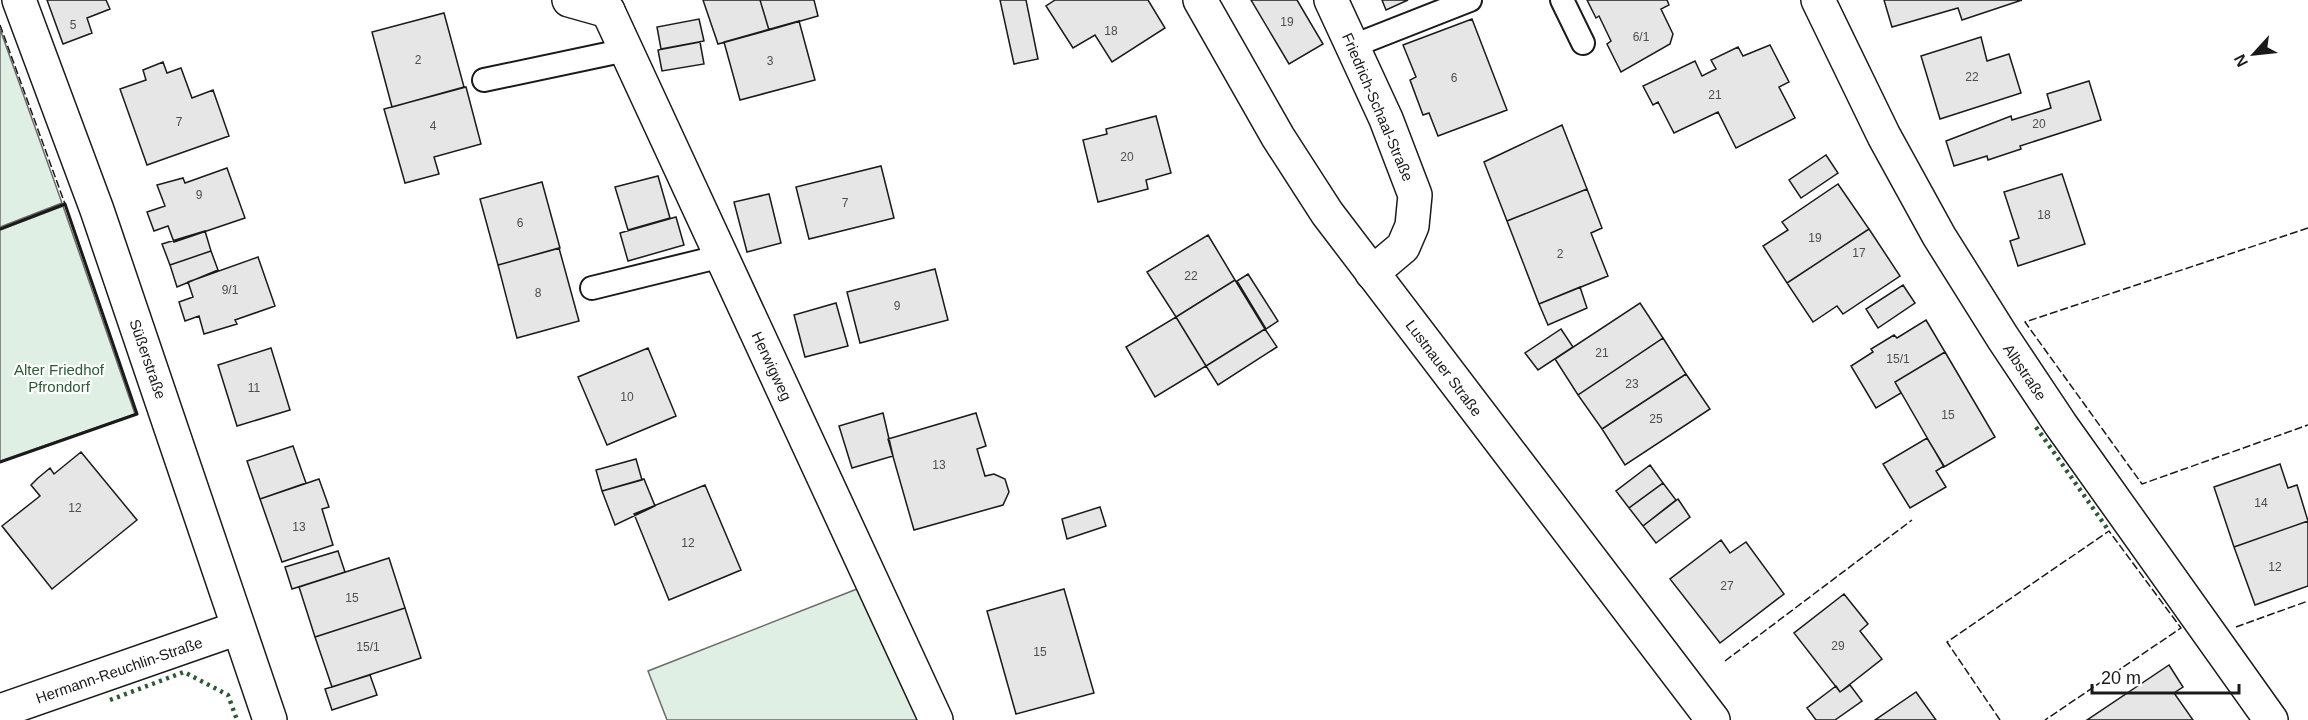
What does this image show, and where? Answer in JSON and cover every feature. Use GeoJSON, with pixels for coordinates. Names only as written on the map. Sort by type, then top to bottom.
{"type":"FeatureCollection","features":[{"type":"Feature","properties":{"kind":"street","name":"Süßerstraße"},"geometry":{"type":"LineString","coordinates":[[19,0],[97,210],[270,720]]}},
{"type":"Feature","properties":{"kind":"street","name":"Herwigweg"},"geometry":{"type":"LineString","coordinates":[[568,0],[608,11],[936,720]]}},
{"type":"Feature","properties":{"kind":"street","name":"Lustnauer Straße"},"geometry":{"type":"LineString","coordinates":[[1200,0],[1278,137],[1327,213],[1713,720]]}},
{"type":"Feature","properties":{"kind":"street","name":"Friedrich-Schaal-Straße"},"geometry":{"type":"LineString","coordinates":[[1331,0],[1386,119],[1415,195],[1412,226],[1403,247],[1372,273]]}},
{"type":"Feature","properties":{"kind":"street","name":"Albstraße"},"geometry":{"type":"LineString","coordinates":[[1818,0],[1884,136],[1928,216],[2003,338],[2061,425],[2271,720]]}},
{"type":"Feature","properties":{"kind":"street","name":"Hermann-Reuchlin-Straße"},"geometry":{"type":"LineString","coordinates":[[0,711],[238,628]]}},
{"type":"Feature","properties":{"kind":"lane"},"geometry":{"type":"LineString","coordinates":[[1353,45],[1470,0]]}},
{"type":"Feature","properties":{"kind":"lane"},"geometry":{"type":"LineString","coordinates":[[1562,0],[1583,43]]}},
{"type":"Feature","properties":{"kind":"lane"},"geometry":{"type":"LineString","coordinates":[[484,80],[626,50]]}},
{"type":"Feature","properties":{"kind":"lane"},"geometry":{"type":"LineString","coordinates":[[592,288],[722,256]]}},
{"type":"Feature","properties":{"kind":"green space"},"geometry":{"type":"Polygon","coordinates":[[[0,29],[62,203],[0,227],[0,29]]]}},
{"type":"Feature","properties":{"kind":"green space","name":"Alter Friedhof Pfrondorf"},"geometry":{"type":"Polygon","coordinates":[[[63,206],[135,414],[0,461],[0,230],[63,206]]]}},
{"type":"Feature","properties":{"kind":"green space"},"geometry":{"type":"Polygon","coordinates":[[[857,589],[919,720],[667,720],[648,671],[857,589]]]}},
{"type":"Feature","properties":{"kind":"building"},"geometry":{"type":"Polygon","coordinates":[[[47,0],[106,0],[110,9],[87,18],[92,33],[63,44],[47,0]]]}},
{"type":"Feature","properties":{"kind":"building"},"geometry":{"type":"Polygon","coordinates":[[[703,0],[760,0],[769,30],[718,44],[703,0]]]}},
{"type":"Feature","properties":{"kind":"building"},"geometry":{"type":"Polygon","coordinates":[[[760,0],[814,0],[818,16],[769,30],[760,0]]]}},
{"type":"Feature","properties":{"kind":"building"},"geometry":{"type":"Polygon","coordinates":[[[1000,0],[1026,0],[1038,59],[1014,64],[1000,0]]]}},
{"type":"Feature","properties":{"kind":"building"},"geometry":{"type":"Polygon","coordinates":[[[1055,0],[1148,0],[1165,28],[1112,62],[1095,35],[1073,48],[1046,6],[1055,0]]]}},
{"type":"Feature","properties":{"kind":"building"},"geometry":{"type":"Polygon","coordinates":[[[1251,0],[1297,0],[1323,44],[1289,64],[1251,0]]]}},
{"type":"Feature","properties":{"kind":"building"},"geometry":{"type":"Polygon","coordinates":[[[1382,0],[1408,0],[1386,10],[1382,0]]]}},
{"type":"Feature","properties":{"kind":"building"},"geometry":{"type":"Polygon","coordinates":[[[1587,0],[1667,0],[1669,5],[1661,9],[1673,34],[1670,44],[1621,72],[1607,44],[1611,41],[1599,16],[1596,18],[1587,0]]]}},
{"type":"Feature","properties":{"kind":"building"},"geometry":{"type":"Polygon","coordinates":[[[1884,0],[2022,0],[1962,20],[1958,8],[1892,27],[1884,0]]]}},
{"type":"Feature","properties":{"kind":"building"},"geometry":{"type":"Polygon","coordinates":[[[444,13],[464,87],[392,107],[372,32],[444,13]]]}},
{"type":"Feature","properties":{"kind":"building"},"geometry":{"type":"Polygon","coordinates":[[[699,19],[704,41],[661,49],[657,27],[699,19]]]}},
{"type":"Feature","properties":{"kind":"building"},"geometry":{"type":"Polygon","coordinates":[[[1472,19],[1507,110],[1438,136],[1429,113],[1423,115],[1410,80],[1416,77],[1403,45],[1472,19]]]}},
{"type":"Feature","properties":{"kind":"building"},"geometry":{"type":"Polygon","coordinates":[[[799,21],[815,80],[740,100],[724,42],[799,21]]]}},
{"type":"Feature","properties":{"kind":"building"},"geometry":{"type":"Polygon","coordinates":[[[1981,37],[1987,61],[2009,54],[2021,93],[1940,119],[1921,56],[1981,37]]]}},
{"type":"Feature","properties":{"kind":"building"},"geometry":{"type":"Polygon","coordinates":[[[700,42],[704,64],[662,71],[658,50],[700,42]]]}},
{"type":"Feature","properties":{"kind":"building"},"geometry":{"type":"Polygon","coordinates":[[[1770,45],[1789,82],[1779,87],[1795,118],[1736,148],[1718,112],[1674,133],[1658,102],[1653,105],[1643,86],[1695,61],[1702,76],[1716,69],[1711,60],[1738,47],[1743,56],[1770,45]]]}},
{"type":"Feature","properties":{"kind":"building"},"geometry":{"type":"Polygon","coordinates":[[[163,62],[167,73],[181,68],[192,98],[213,90],[229,136],[147,165],[120,89],[146,80],[143,70],[163,62]]]}},
{"type":"Feature","properties":{"kind":"building"},"geometry":{"type":"Polygon","coordinates":[[[2089,81],[2101,120],[2020,146],[2021,149],[1988,160],[1987,156],[1954,166],[1946,141],[2011,116],[2012,120],[2051,108],[2047,94],[2089,81]]]}},
{"type":"Feature","properties":{"kind":"building"},"geometry":{"type":"Polygon","coordinates":[[[466,87],[481,144],[434,157],[439,174],[405,183],[384,109],[466,87]]]}},
{"type":"Feature","properties":{"kind":"building"},"geometry":{"type":"Polygon","coordinates":[[[1156,116],[1171,173],[1146,180],[1148,189],[1098,202],[1083,140],[1107,134],[1106,129],[1156,116]]]}},
{"type":"Feature","properties":{"kind":"building"},"geometry":{"type":"Polygon","coordinates":[[[1562,125],[1587,189],[1507,221],[1484,162],[1562,125]]]}},
{"type":"Feature","properties":{"kind":"building"},"geometry":{"type":"Polygon","coordinates":[[[1826,155],[1838,173],[1801,198],[1789,180],[1826,155]]]}},
{"type":"Feature","properties":{"kind":"building"},"geometry":{"type":"Polygon","coordinates":[[[881,166],[894,218],[809,239],[796,187],[881,166]]]}},
{"type":"Feature","properties":{"kind":"building"},"geometry":{"type":"Polygon","coordinates":[[[227,168],[245,218],[174,242],[168,226],[154,231],[147,212],[165,206],[157,185],[183,178],[185,183],[227,168]]]}},
{"type":"Feature","properties":{"kind":"building"},"geometry":{"type":"Polygon","coordinates":[[[2062,174],[2085,244],[2018,266],[2010,241],[2019,238],[2004,192],[2062,174]]]}},
{"type":"Feature","properties":{"kind":"building"},"geometry":{"type":"Polygon","coordinates":[[[658,176],[670,218],[628,230],[615,187],[658,176]]]}},
{"type":"Feature","properties":{"kind":"building"},"geometry":{"type":"Polygon","coordinates":[[[542,182],[560,248],[498,265],[480,199],[542,182]]]}},
{"type":"Feature","properties":{"kind":"building"},"geometry":{"type":"Polygon","coordinates":[[[1838,184],[1869,229],[1787,283],[1763,246],[1788,230],[1782,222],[1838,184]]]}},
{"type":"Feature","properties":{"kind":"building"},"geometry":{"type":"Polygon","coordinates":[[[1587,189],[1602,228],[1591,233],[1608,276],[1539,304],[1507,221],[1587,189]]]}},
{"type":"Feature","properties":{"kind":"building"},"geometry":{"type":"Polygon","coordinates":[[[769,194],[781,243],[747,252],[734,202],[769,194]]]}},
{"type":"Feature","properties":{"kind":"building"},"geometry":{"type":"Polygon","coordinates":[[[676,217],[684,245],[628,261],[620,233],[676,217]]]}},
{"type":"Feature","properties":{"kind":"building"},"geometry":{"type":"Polygon","coordinates":[[[1869,229],[1900,276],[1843,314],[1837,306],[1813,322],[1787,283],[1869,229]]]}},
{"type":"Feature","properties":{"kind":"building"},"geometry":{"type":"Polygon","coordinates":[[[205,231],[211,251],[170,265],[162,244],[205,231]]]}},
{"type":"Feature","properties":{"kind":"building"},"geometry":{"type":"Polygon","coordinates":[[[1208,235],[1235,280],[1176,317],[1147,272],[1208,235]]]}},
{"type":"Feature","properties":{"kind":"building"},"geometry":{"type":"Polygon","coordinates":[[[559,248],[579,321],[517,338],[498,265],[559,248]]]}},
{"type":"Feature","properties":{"kind":"building"},"geometry":{"type":"Polygon","coordinates":[[[211,251],[218,270],[177,287],[170,265],[211,251]]]}},
{"type":"Feature","properties":{"kind":"building"},"geometry":{"type":"Polygon","coordinates":[[[258,257],[275,306],[235,320],[237,324],[204,334],[199,316],[185,321],[179,302],[193,297],[188,282],[258,257]]]}},
{"type":"Feature","properties":{"kind":"building"},"geometry":{"type":"Polygon","coordinates":[[[935,269],[948,320],[860,343],[847,292],[935,269]]]}},
{"type":"Feature","properties":{"kind":"building"},"geometry":{"type":"Polygon","coordinates":[[[1248,274],[1278,321],[1266,329],[1237,281],[1248,274]]]}},
{"type":"Feature","properties":{"kind":"building"},"geometry":{"type":"Polygon","coordinates":[[[1235,280],[1265,329],[1206,366],[1176,317],[1235,280]]]}},
{"type":"Feature","properties":{"kind":"building"},"geometry":{"type":"Polygon","coordinates":[[[1903,285],[1915,303],[1878,328],[1866,309],[1903,285]]]}},
{"type":"Feature","properties":{"kind":"building"},"geometry":{"type":"Polygon","coordinates":[[[1580,287],[1587,308],[1548,325],[1539,304],[1580,287]]]}},
{"type":"Feature","properties":{"kind":"building"},"geometry":{"type":"Polygon","coordinates":[[[836,303],[848,346],[805,357],[794,315],[836,303]]]}},
{"type":"Feature","properties":{"kind":"building"},"geometry":{"type":"Polygon","coordinates":[[[1640,303],[1663,338],[1578,395],[1555,359],[1640,303]]]}},
{"type":"Feature","properties":{"kind":"building"},"geometry":{"type":"Polygon","coordinates":[[[1176,317],[1206,366],[1155,397],[1126,347],[1176,317]]]}},
{"type":"Feature","properties":{"kind":"building"},"geometry":{"type":"Polygon","coordinates":[[[1926,320],[1945,352],[1895,382],[1901,393],[1876,408],[1851,366],[1873,352],[1871,349],[1894,335],[1897,338],[1926,320]]]}},
{"type":"Feature","properties":{"kind":"building"},"geometry":{"type":"Polygon","coordinates":[[[1265,329],[1277,347],[1218,385],[1206,366],[1265,329]]]}},
{"type":"Feature","properties":{"kind":"building"},"geometry":{"type":"Polygon","coordinates":[[[1561,329],[1573,347],[1538,370],[1525,353],[1561,329]]]}},
{"type":"Feature","properties":{"kind":"building"},"geometry":{"type":"Polygon","coordinates":[[[1663,338],[1686,374],[1602,429],[1578,395],[1663,338]]]}},
{"type":"Feature","properties":{"kind":"building"},"geometry":{"type":"Polygon","coordinates":[[[271,348],[290,410],[237,426],[218,365],[271,348]]]}},
{"type":"Feature","properties":{"kind":"building"},"geometry":{"type":"Polygon","coordinates":[[[648,348],[676,416],[607,445],[578,377],[648,348]]]}},
{"type":"Feature","properties":{"kind":"building"},"geometry":{"type":"Polygon","coordinates":[[[1945,352],[1995,437],[1944,467],[1895,382],[1945,352]]]}},
{"type":"Feature","properties":{"kind":"building"},"geometry":{"type":"Polygon","coordinates":[[[1686,374],[1710,409],[1625,465],[1602,429],[1686,374]]]}},
{"type":"Feature","properties":{"kind":"building"},"geometry":{"type":"Polygon","coordinates":[[[883,413],[893,456],[852,468],[839,426],[883,413]]]}},
{"type":"Feature","properties":{"kind":"building"},"geometry":{"type":"Polygon","coordinates":[[[976,413],[986,446],[977,449],[985,476],[994,474],[1005,479],[1009,492],[1003,505],[914,530],[888,439],[976,413]]]}},
{"type":"Feature","properties":{"kind":"building"},"geometry":{"type":"Polygon","coordinates":[[[1927,438],[1944,466],[1936,471],[1946,487],[1910,508],[1883,464],[1927,438]]]}},
{"type":"Feature","properties":{"kind":"building"},"geometry":{"type":"Polygon","coordinates":[[[293,446],[306,483],[260,499],[247,461],[293,446]]]}},
{"type":"Feature","properties":{"kind":"building"},"geometry":{"type":"Polygon","coordinates":[[[81,452],[137,520],[52,589],[2,526],[40,496],[31,485],[38,478],[50,468],[54,474],[81,452]]]}},
{"type":"Feature","properties":{"kind":"building"},"geometry":{"type":"Polygon","coordinates":[[[636,459],[642,480],[602,491],[596,470],[636,459]]]}},
{"type":"Feature","properties":{"kind":"building"},"geometry":{"type":"Polygon","coordinates":[[[2280,464],[2288,488],[2297,485],[2308,521],[2234,547],[2214,487],[2280,464]]]}},
{"type":"Feature","properties":{"kind":"building"},"geometry":{"type":"Polygon","coordinates":[[[1650,465],[1663,483],[1629,508],[1616,491],[1650,465]]]}},
{"type":"Feature","properties":{"kind":"building"},"geometry":{"type":"Polygon","coordinates":[[[319,479],[329,507],[322,509],[333,545],[282,562],[260,499],[319,479]]]}},
{"type":"Feature","properties":{"kind":"building"},"geometry":{"type":"Polygon","coordinates":[[[644,479],[655,506],[615,525],[602,491],[644,479]]]}},
{"type":"Feature","properties":{"kind":"building"},"geometry":{"type":"Polygon","coordinates":[[[1663,483],[1676,500],[1643,526],[1629,508],[1663,483]]]}},
{"type":"Feature","properties":{"kind":"building"},"geometry":{"type":"Polygon","coordinates":[[[705,485],[741,570],[669,600],[634,514],[705,485]]]}},
{"type":"Feature","properties":{"kind":"building"},"geometry":{"type":"Polygon","coordinates":[[[1678,499],[1690,517],[1656,543],[1643,526],[1678,499]]]}},
{"type":"Feature","properties":{"kind":"building"},"geometry":{"type":"Polygon","coordinates":[[[1100,507],[1106,526],[1067,539],[1062,519],[1100,507]]]}},
{"type":"Feature","properties":{"kind":"building"},"geometry":{"type":"Polygon","coordinates":[[[2308,521],[2308,586],[2255,605],[2234,547],[2308,521]]]}},
{"type":"Feature","properties":{"kind":"building"},"geometry":{"type":"Polygon","coordinates":[[[1721,540],[1730,553],[1746,542],[1784,594],[1720,643],[1670,579],[1721,540]]]}},
{"type":"Feature","properties":{"kind":"building"},"geometry":{"type":"Polygon","coordinates":[[[338,551],[345,572],[292,589],[285,567],[338,551]]]}},
{"type":"Feature","properties":{"kind":"building"},"geometry":{"type":"Polygon","coordinates":[[[389,558],[405,608],[315,637],[299,587],[389,558]]]}},
{"type":"Feature","properties":{"kind":"building"},"geometry":{"type":"Polygon","coordinates":[[[1064,589],[1094,693],[1016,714],[987,611],[1064,589]]]}},
{"type":"Feature","properties":{"kind":"building"},"geometry":{"type":"Polygon","coordinates":[[[1844,594],[1868,624],[1860,631],[1882,659],[1840,692],[1794,633],[1844,594]]]}},
{"type":"Feature","properties":{"kind":"building"},"geometry":{"type":"Polygon","coordinates":[[[405,608],[421,658],[332,687],[315,637],[405,608]]]}},
{"type":"Feature","properties":{"kind":"building"},"geometry":{"type":"Polygon","coordinates":[[[2169,665],[2183,687],[2174,693],[2193,720],[2087,720],[2169,665]]]}},
{"type":"Feature","properties":{"kind":"building"},"geometry":{"type":"Polygon","coordinates":[[[370,675],[377,695],[332,710],[325,689],[370,675]]]}},
{"type":"Feature","properties":{"kind":"building"},"geometry":{"type":"Polygon","coordinates":[[[1850,685],[1862,701],[1835,720],[1816,720],[1807,708],[1836,686],[1840,692],[1850,685]]]}},
{"type":"Feature","properties":{"kind":"building"},"geometry":{"type":"Polygon","coordinates":[[[1916,692],[1936,720],[1875,720],[1916,692]]]}},
{"type":"Feature","properties":{"kind":"hedge"},"geometry":{"type":"LineString","coordinates":[[2036,427],[2109,531]]}},
{"type":"Feature","properties":{"kind":"hedge"},"geometry":{"type":"LineString","coordinates":[[110,700],[184,672],[228,695],[237,720]]}},
{"type":"Feature","properties":{"kind":"fence"},"geometry":{"type":"LineString","coordinates":[[0,25],[65,204]]}},
{"type":"Feature","properties":{"kind":"fence"},"geometry":{"type":"LineString","coordinates":[[2308,228],[2025,322],[2142,484],[2308,425]]}},
{"type":"Feature","properties":{"kind":"fence"},"geometry":{"type":"LineString","coordinates":[[1725,661],[1912,520]]}},
{"type":"Feature","properties":{"kind":"fence"},"geometry":{"type":"LineString","coordinates":[[2000,720],[1947,642],[2109,531],[2181,628],[2045,720]]}},
{"type":"Feature","properties":{"kind":"fence"},"geometry":{"type":"LineString","coordinates":[[2236,627],[2308,601]]}},
{"type":"Feature","properties":{"kind":"wall"},"geometry":{"type":"LineString","coordinates":[[0,229],[65,204],[137,414],[0,462]]}}]}
